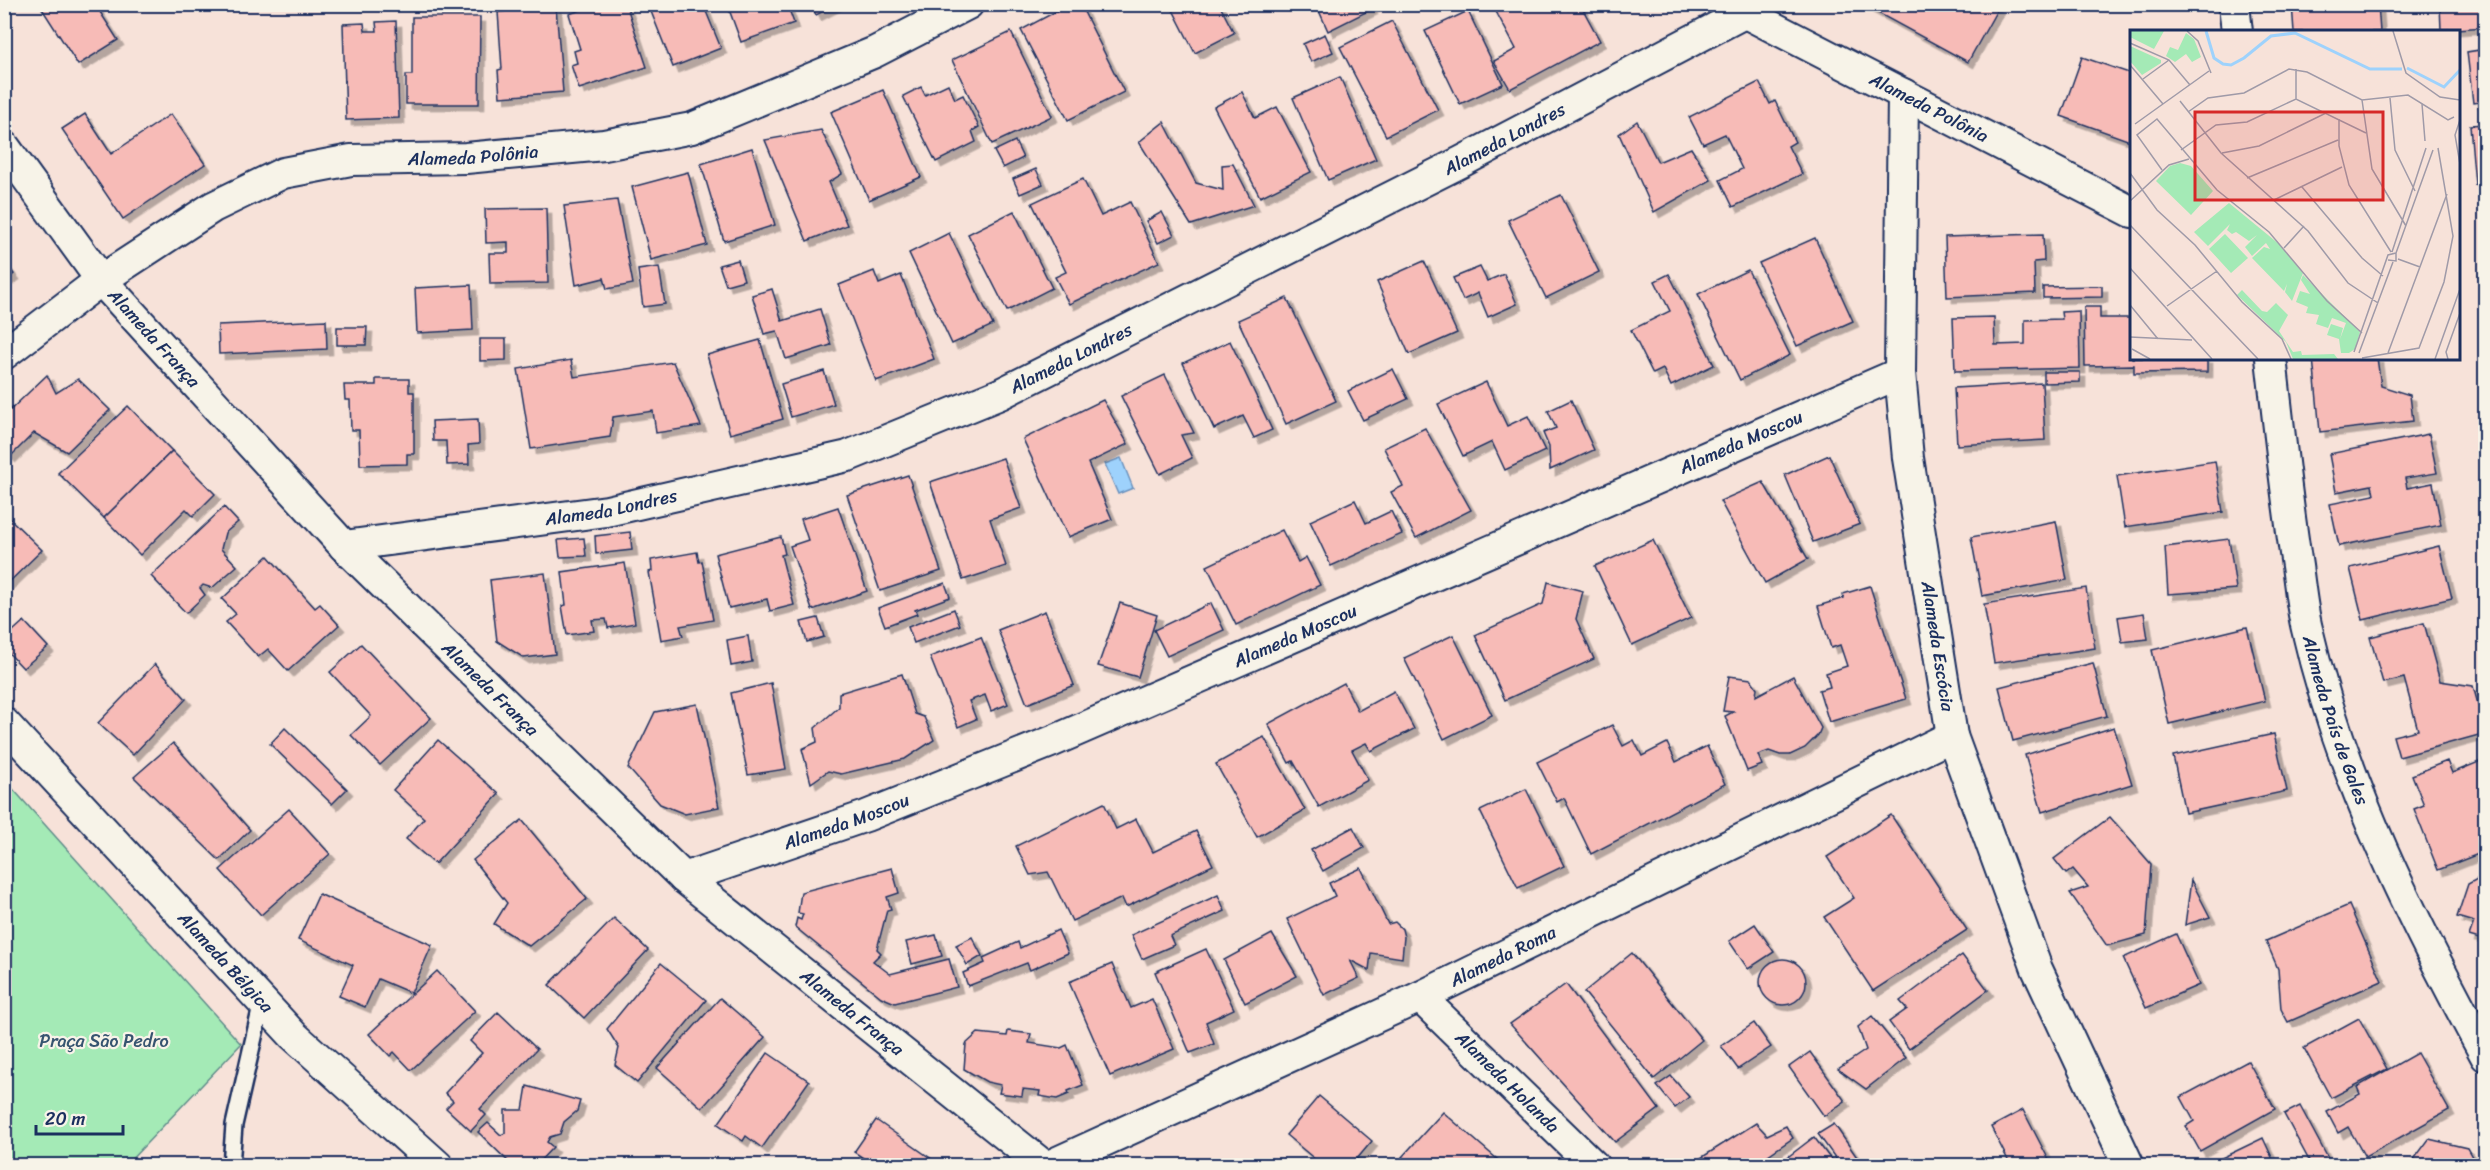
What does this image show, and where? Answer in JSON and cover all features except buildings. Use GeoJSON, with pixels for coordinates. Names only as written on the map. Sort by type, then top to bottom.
{"type":"FeatureCollection","features":[{"type":"Feature","properties":{"kind":"street","name":"Alameda Polônia"},"geometry":{"type":"LineString","coordinates":[[4,354],[100,280],[213,207],[283,173],[351,160],[466,158],[604,145],[692,128],[875,52],[968,4]]}},
{"type":"Feature","properties":{"kind":"street"},"geometry":{"type":"LineString","coordinates":[[2234,4],[2237,30]]}},
{"type":"Feature","properties":{"kind":"street","name":"Alameda Polônia"},"geometry":{"type":"LineString","coordinates":[[1736,9],[2130,211]]}},
{"type":"Feature","properties":{"kind":"street","name":"Alameda Londres"},"geometry":{"type":"LineString","coordinates":[[344,546],[607,511],[848,456],[1000,394],[1451,168],[1736,9]]}},
{"type":"Feature","properties":{"kind":"street","name":"Alameda Escócia"},"geometry":{"type":"LineString","coordinates":[[1903,94],[1900,373],[1908,458],[1952,736],[2037,969],[2129,1166]]}},
{"type":"Feature","properties":{"kind":"street","name":"Alameda França"},"geometry":{"type":"LineString","coordinates":[[4,146],[100,280],[344,546],[684,878],[1046,1166]]}},
{"type":"Feature","properties":{"kind":"street","name":"Alameda País de Gales"},"geometry":{"type":"LineString","coordinates":[[2271,360],[2288,509],[2307,629],[2344,756],[2424,941],[2486,1056]]}},
{"type":"Feature","properties":{"kind":"street","name":"Alameda Moscou"},"geometry":{"type":"LineString","coordinates":[[684,878],[866,816],[1053,741],[1900,373]]}},
{"type":"Feature","properties":{"kind":"street","name":"Alameda Bélgica"},"geometry":{"type":"LineString","coordinates":[[4,723],[15,742],[293,1035],[438,1166]]}},
{"type":"Feature","properties":{"kind":"street","name":"Alameda Roma"},"geometry":{"type":"LineString","coordinates":[[1046,1166],[1420,997],[1952,736]]}},
{"type":"Feature","properties":{"kind":"street","name":"Alameda Holanda"},"geometry":{"type":"LineString","coordinates":[[1420,997],[1594,1166]]}},
{"type":"Feature","properties":{"kind":"lane"},"geometry":{"type":"LineString","coordinates":[[231,1166],[234,1125],[262,1002]]}},
{"type":"Feature","properties":{"kind":"green space","name":"Praça São Pedro"},"geometry":{"type":"Polygon","coordinates":[[[4,779],[241,1044],[126,1165],[5,1165],[4,779]]]}},
{"type":"Feature","properties":{"kind":"water"},"geometry":{"type":"Polygon","coordinates":[[[1121,458],[1133,488],[1118,494],[1105,464],[1121,458]]]}}]}
